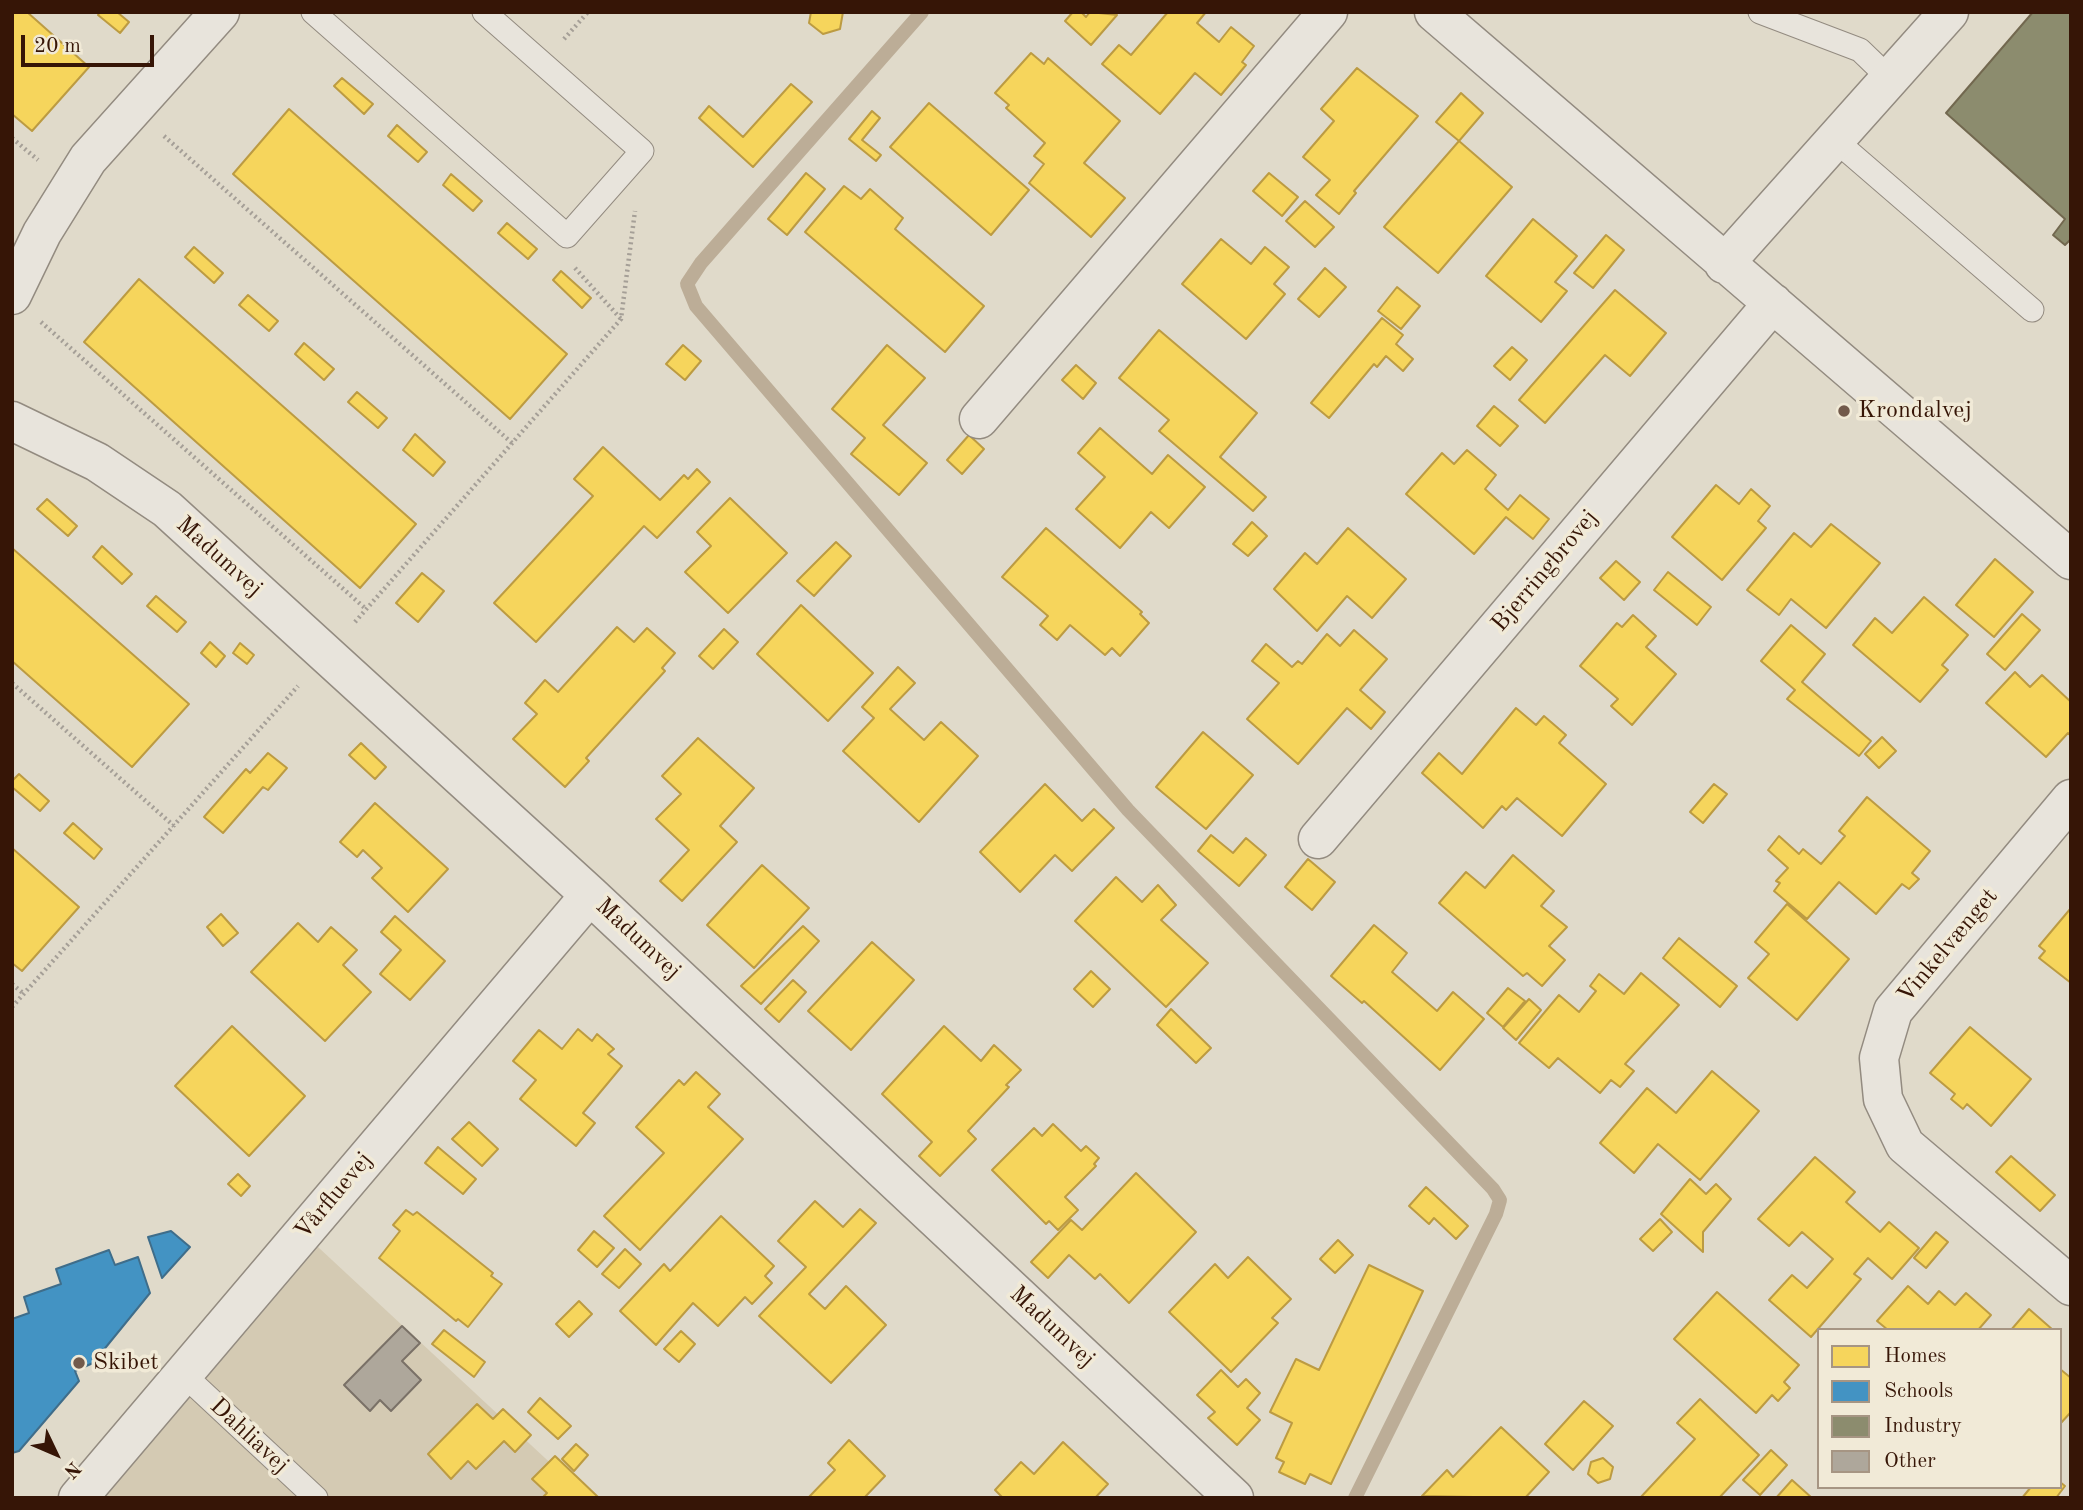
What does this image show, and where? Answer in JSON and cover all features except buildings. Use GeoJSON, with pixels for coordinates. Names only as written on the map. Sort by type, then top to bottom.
{"type":"FeatureCollection","features":[{"type":"Feature","properties":{"kind":"street"},"geometry":{"type":"LineString","coordinates":[[22,306],[42,233],[88,159],[220,12]]}},
{"type":"Feature","properties":{"kind":"street"},"geometry":{"type":"LineString","coordinates":[[979,419],[1328,12]]}},
{"type":"Feature","properties":{"kind":"street"},"geometry":{"type":"LineString","coordinates":[[1434,12],[2071,560]]}},
{"type":"Feature","properties":{"kind":"street"},"geometry":{"type":"LineString","coordinates":[[1724,264],[1949,12]]}},
{"type":"Feature","properties":{"kind":"street","name":"Bjerringbrovej"},"geometry":{"type":"LineString","coordinates":[[1318,839],[1773,303]]}},
{"type":"Feature","properties":{"kind":"street","name":"Madumvej"},"geometry":{"type":"LineString","coordinates":[[12,421],[97,462],[167,509],[590,895],[1234,1498]]}},
{"type":"Feature","properties":{"kind":"street","name":"Vinkelvænget"},"geometry":{"type":"LineString","coordinates":[[2071,799],[1893,1011],[1879,1058],[1882,1099],[1905,1145],[2071,1286]]}},
{"type":"Feature","properties":{"kind":"street","name":"Vårfluevej"},"geometry":{"type":"LineString","coordinates":[[78,1498],[590,895]]}},
{"type":"Feature","properties":{"kind":"lane"},"geometry":{"type":"LineString","coordinates":[[313,12],[566,236],[642,151],[484,12]]}},
{"type":"Feature","properties":{"kind":"lane"},"geometry":{"type":"LineString","coordinates":[[1760,12],[1860,50],[1889,78]]}},
{"type":"Feature","properties":{"kind":"lane"},"geometry":{"type":"LineString","coordinates":[[1835,140],[2032,310]]}},
{"type":"Feature","properties":{"kind":"lane","name":"Dahliavej"},"geometry":{"type":"LineString","coordinates":[[183,1374],[316,1498]]}},
{"type":"Feature","properties":{"kind":"path"},"geometry":{"type":"LineString","coordinates":[[134,109],[512,443]]}},
{"type":"Feature","properties":{"kind":"path"},"geometry":{"type":"LineString","coordinates":[[12,1007],[621,319],[642,151]]}},
{"type":"Feature","properties":{"kind":"path"},"geometry":{"type":"LineString","coordinates":[[566,236],[576,270],[621,319]]}},
{"type":"Feature","properties":{"kind":"path"},"geometry":{"type":"LineString","coordinates":[[22,306],[366,609]]}},
{"type":"Feature","properties":{"kind":"path"},"geometry":{"type":"LineString","coordinates":[[12,683],[174,826]]}},
{"type":"Feature","properties":{"kind":"path"},"geometry":{"type":"LineString","coordinates":[[12,984],[24,994]]}},
{"type":"Feature","properties":{"kind":"shaded area"},"geometry":{"type":"Polygon","coordinates":[[[318,1247],[588,1498],[104,1498],[318,1247]]]}},
{"type":"Feature","properties":{"kind":"waterway"},"geometry":{"type":"LineString","coordinates":[[922,12],[701,263],[687,284],[696,306],[1128,810],[1493,1189],[1500,1200],[1496,1214],[1355,1498]]}},
{"type":"Feature","properties":{"kind":"place","name":"Krondalvej"},"geometry":{"type":"Point","coordinates":[1844,411]}},
{"type":"Feature","properties":{"kind":"place","name":"Skibet"},"geometry":{"type":"Point","coordinates":[79,1363]}}]}
